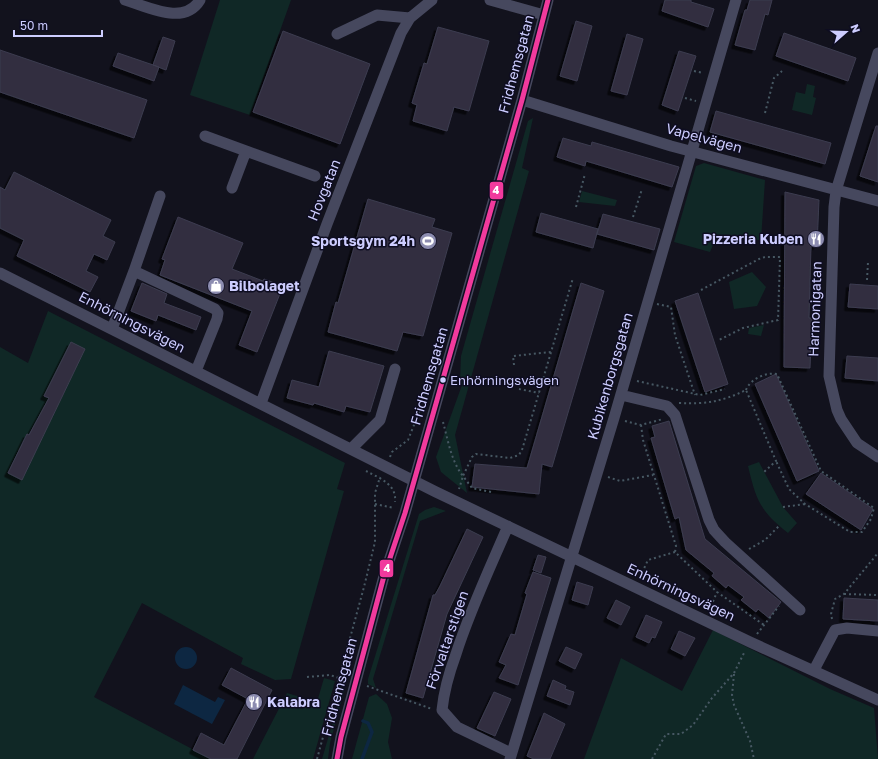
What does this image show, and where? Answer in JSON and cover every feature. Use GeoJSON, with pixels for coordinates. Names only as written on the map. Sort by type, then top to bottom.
{"type":"FeatureCollection","features":[{"type":"Feature","properties":{"kind":"street"},"geometry":{"type":"LineString","coordinates":[[125,0],[176,15],[190,10],[196,6],[200,0]]}},
{"type":"Feature","properties":{"kind":"street","name":"Hovgatan"},"geometry":{"type":"LineString","coordinates":[[260,403],[401,33],[410,18],[432,0]]}},
{"type":"Feature","properties":{"kind":"street"},"geometry":{"type":"LineString","coordinates":[[490,0],[544,15]]}},
{"type":"Feature","properties":{"kind":"street","name":"Fridhemsgatan"},"geometry":{"type":"LineString","coordinates":[[337,759],[341,737],[384,576],[414,480],[522,100],[548,0]]}},
{"type":"Feature","properties":{"kind":"street","name":"Kubikenborgsgatan"},"geometry":{"type":"LineString","coordinates":[[511,756],[621,395],[736,0]]}},
{"type":"Feature","properties":{"kind":"street"},"geometry":{"type":"LineString","coordinates":[[337,34],[377,15],[410,18]]}},
{"type":"Feature","properties":{"kind":"street","name":"Harmonigatan"},"geometry":{"type":"LineString","coordinates":[[878,54],[836,191],[834,206],[829,376],[837,410],[841,419],[857,443],[878,457]]}},
{"type":"Feature","properties":{"kind":"street","name":"Vapelvägen"},"geometry":{"type":"LineString","coordinates":[[522,100],[692,151],[836,191],[878,201]]}},
{"type":"Feature","properties":{"kind":"street"},"geometry":{"type":"LineString","coordinates":[[205,136],[315,176]]}},
{"type":"Feature","properties":{"kind":"street"},"geometry":{"type":"LineString","coordinates":[[232,188],[246,151]]}},
{"type":"Feature","properties":{"kind":"street"},"geometry":{"type":"LineString","coordinates":[[112,329],[160,196]]}},
{"type":"Feature","properties":{"kind":"street"},"geometry":{"type":"LineString","coordinates":[[134,271],[215,309],[218,313],[196,371]]}},
{"type":"Feature","properties":{"kind":"street","name":"Enhörningsvägen"},"geometry":{"type":"LineString","coordinates":[[0,273],[508,526],[750,642],[878,700]]}},
{"type":"Feature","properties":{"kind":"street"},"geometry":{"type":"LineString","coordinates":[[351,449],[380,420],[395,369]]}},
{"type":"Feature","properties":{"kind":"street"},"geometry":{"type":"LineString","coordinates":[[621,395],[667,406],[674,415],[709,520],[714,530],[800,610]]}},
{"type":"Feature","properties":{"kind":"street","name":"Förvaltarstigen"},"geometry":{"type":"LineString","coordinates":[[508,526],[470,613],[458,645],[444,690],[442,710],[457,727],[511,756]]}},
{"type":"Feature","properties":{"kind":"street"},"geometry":{"type":"LineString","coordinates":[[814,670],[835,630],[847,628],[878,631]]}},
{"type":"Feature","properties":{"kind":"path"},"geometry":{"type":"LineString","coordinates":[[694,71],[707,74]]}},
{"type":"Feature","properties":{"kind":"path"},"geometry":{"type":"LineString","coordinates":[[765,113],[774,78],[782,71]]}},
{"type":"Feature","properties":{"kind":"path"},"geometry":{"type":"LineString","coordinates":[[685,98],[700,102]]}},
{"type":"Feature","properties":{"kind":"path"},"geometry":{"type":"LineString","coordinates":[[576,207],[585,174]]}},
{"type":"Feature","properties":{"kind":"path"},"geometry":{"type":"LineString","coordinates":[[633,217],[642,189]]}},
{"type":"Feature","properties":{"kind":"path"},"geometry":{"type":"LineString","coordinates":[[701,290],[759,259],[765,257],[780,257],[778,320],[743,328],[719,340]]}},
{"type":"Feature","properties":{"kind":"path"},"geometry":{"type":"LineString","coordinates":[[867,280],[868,262]]}},
{"type":"Feature","properties":{"kind":"path"},"geometry":{"type":"LineString","coordinates":[[459,489],[472,457],[476,454],[510,458],[519,455],[522,450],[573,278]]}},
{"type":"Feature","properties":{"kind":"path"},"geometry":{"type":"LineString","coordinates":[[654,303],[670,307],[675,335],[695,395]]}},
{"type":"Feature","properties":{"kind":"path"},"geometry":{"type":"LineString","coordinates":[[514,365],[513,356],[551,352]]}},
{"type":"Feature","properties":{"kind":"path"},"geometry":{"type":"LineString","coordinates":[[667,406],[674,403],[704,404],[724,399],[746,390],[752,381],[769,373],[777,374],[821,471],[874,508],[871,519],[862,532],[850,532],[805,504],[789,489],[746,390]]}},
{"type":"Feature","properties":{"kind":"path"},"geometry":{"type":"LineString","coordinates":[[632,380],[695,395],[725,389]]}},
{"type":"Feature","properties":{"kind":"path"},"geometry":{"type":"LineString","coordinates":[[519,389],[539,393]]}},
{"type":"Feature","properties":{"kind":"path"},"geometry":{"type":"LineString","coordinates":[[317,759],[375,542],[375,493],[392,452],[408,440],[427,390]]}},
{"type":"Feature","properties":{"kind":"path"},"geometry":{"type":"LineString","coordinates":[[620,419],[641,425],[674,415]]}},
{"type":"Feature","properties":{"kind":"path"},"geometry":{"type":"LineString","coordinates":[[442,416],[449,447],[457,469],[472,488],[491,492]]}},
{"type":"Feature","properties":{"kind":"path"},"geometry":{"type":"LineString","coordinates":[[641,425],[643,440],[653,475],[676,546],[675,552]]}},
{"type":"Feature","properties":{"kind":"path"},"geometry":{"type":"LineString","coordinates":[[764,472],[776,460]]}},
{"type":"Feature","properties":{"kind":"path"},"geometry":{"type":"LineString","coordinates":[[604,476],[620,481],[653,475]]}},
{"type":"Feature","properties":{"kind":"path"},"geometry":{"type":"LineString","coordinates":[[375,504],[394,509],[394,492],[392,487],[380,478]]}},
{"type":"Feature","properties":{"kind":"path"},"geometry":{"type":"LineString","coordinates":[[783,507],[805,504]]}},
{"type":"Feature","properties":{"kind":"path"},"geometry":{"type":"LineString","coordinates":[[740,555],[765,540],[779,526]]}},
{"type":"Feature","properties":{"kind":"path"},"geometry":{"type":"LineString","coordinates":[[639,578],[648,560],[675,552]]}},
{"type":"Feature","properties":{"kind":"path"},"geometry":{"type":"LineString","coordinates":[[675,552],[717,592],[764,626]]}},
{"type":"Feature","properties":{"kind":"path"},"geometry":{"type":"LineString","coordinates":[[835,630],[831,614],[835,599],[844,594],[878,553]]}},
{"type":"Feature","properties":{"kind":"path"},"geometry":{"type":"LineString","coordinates":[[708,612],[717,592]]}},
{"type":"Feature","properties":{"kind":"path"},"geometry":{"type":"LineString","coordinates":[[844,594],[878,595]]}},
{"type":"Feature","properties":{"kind":"path"},"geometry":{"type":"LineString","coordinates":[[652,759],[666,734],[681,734],[693,725],[712,698],[734,673],[750,642],[786,597]]}},
{"type":"Feature","properties":{"kind":"path"},"geometry":{"type":"LineString","coordinates":[[734,673],[732,695],[734,705],[750,741],[754,759]]}},
{"type":"Feature","properties":{"kind":"path"},"geometry":{"type":"LineString","coordinates":[[307,677],[330,675],[339,678]]}},
{"type":"Feature","properties":{"kind":"path"},"geometry":{"type":"LineString","coordinates":[[365,685],[436,711],[442,710]]}},
{"type":"Feature","properties":{"kind":"green space"},"geometry":{"type":"Polygon","coordinates":[[[220,0],[291,0],[250,115],[190,95],[220,0]]]}},
{"type":"Feature","properties":{"kind":"green space"},"geometry":{"type":"Polygon","coordinates":[[[807,84],[815,86],[813,97],[816,98],[812,115],[792,110],[796,92],[805,94],[807,84]]]}},
{"type":"Feature","properties":{"kind":"green space"},"geometry":{"type":"Polygon","coordinates":[[[533,118],[522,168],[529,171],[455,435],[467,493],[441,472],[436,457],[462,385],[460,382],[461,356],[528,121],[533,118]]]}},
{"type":"Feature","properties":{"kind":"green space"},"geometry":{"type":"Polygon","coordinates":[[[704,163],[765,180],[761,240],[716,238],[710,252],[674,242],[696,166],[704,163]]]}},
{"type":"Feature","properties":{"kind":"green space"},"geometry":{"type":"Polygon","coordinates":[[[582,191],[617,200],[615,206],[579,202],[582,191]]]}},
{"type":"Feature","properties":{"kind":"green space"},"geometry":{"type":"Polygon","coordinates":[[[752,272],[766,287],[757,306],[734,309],[729,282],[752,272]]]}},
{"type":"Feature","properties":{"kind":"green space"},"geometry":{"type":"Polygon","coordinates":[[[48,311],[345,463],[337,489],[344,491],[291,679],[275,680],[241,664],[243,658],[142,603],[94,697],[211,759],[0,759],[0,347],[28,363],[48,311]]]}},
{"type":"Feature","properties":{"kind":"green space"},"geometry":{"type":"Polygon","coordinates":[[[764,325],[761,336],[748,334],[749,328],[764,325]]]}},
{"type":"Feature","properties":{"kind":"green space"},"geometry":{"type":"Polygon","coordinates":[[[759,462],[783,507],[797,523],[788,533],[771,518],[760,504],[748,466],[759,462]]]}},
{"type":"Feature","properties":{"kind":"green space"},"geometry":{"type":"Polygon","coordinates":[[[434,507],[446,511],[420,521],[373,679],[376,688],[368,684],[368,679],[419,514],[434,507]]]}},
{"type":"Feature","properties":{"kind":"green space"},"geometry":{"type":"Polygon","coordinates":[[[713,630],[830,689],[874,708],[878,759],[584,759],[621,658],[682,691],[713,630]]]}},
{"type":"Feature","properties":{"kind":"green space"},"geometry":{"type":"Polygon","coordinates":[[[324,678],[335,681],[313,759],[253,759],[287,693],[317,702],[324,678]]]}},
{"type":"Feature","properties":{"kind":"green space"},"geometry":{"type":"Polygon","coordinates":[[[343,687],[345,689],[330,743],[328,759],[322,759],[343,687]]]}},
{"type":"Feature","properties":{"kind":"green space"},"geometry":{"type":"Polygon","coordinates":[[[376,694],[387,704],[392,718],[388,742],[392,759],[352,759],[369,697],[376,694]]]}},
{"type":"Feature","properties":{"kind":"water"},"geometry":{"type":"Polygon","coordinates":[[[186,647],[190,648],[196,654],[196,662],[190,668],[186,669],[182,668],[176,662],[175,658],[176,654],[182,648],[186,647]]]}},
{"type":"Feature","properties":{"kind":"water"},"geometry":{"type":"Polygon","coordinates":[[[183,685],[215,702],[218,697],[225,700],[212,724],[174,704],[183,685]]]}},
{"type":"Feature","properties":{"kind":"building"},"geometry":{"type":"Polygon","coordinates":[[[665,0],[691,0],[691,2],[714,9],[708,27],[662,11],[665,0]]]}},
{"type":"Feature","properties":{"kind":"building"},"geometry":{"type":"Polygon","coordinates":[[[750,0],[772,0],[768,15],[765,14],[755,50],[735,45],[745,10],[747,10],[750,0]]]}},
{"type":"Feature","properties":{"kind":"building"},"geometry":{"type":"Polygon","coordinates":[[[576,21],[592,26],[577,81],[560,76],[576,21]]]}},
{"type":"Feature","properties":{"kind":"building"},"geometry":{"type":"Polygon","coordinates":[[[438,27],[489,41],[469,111],[454,107],[447,131],[413,121],[417,105],[412,103],[424,63],[427,64],[438,27]]]}},
{"type":"Feature","properties":{"kind":"building"},"geometry":{"type":"Polygon","coordinates":[[[283,31],[370,64],[340,144],[253,112],[283,31]]]}},
{"type":"Feature","properties":{"kind":"building"},"geometry":{"type":"Polygon","coordinates":[[[784,33],[856,58],[848,81],[776,56],[784,33]]]}},
{"type":"Feature","properties":{"kind":"building"},"geometry":{"type":"Polygon","coordinates":[[[627,34],[643,39],[627,95],[611,91],[627,34]]]}},
{"type":"Feature","properties":{"kind":"building"},"geometry":{"type":"Polygon","coordinates":[[[163,37],[175,41],[166,70],[153,65],[163,37]]]}},
{"type":"Feature","properties":{"kind":"building"},"geometry":{"type":"Polygon","coordinates":[[[0,50],[147,100],[134,138],[0,92],[0,50]]]}},
{"type":"Feature","properties":{"kind":"building"},"geometry":{"type":"Polygon","coordinates":[[[679,51],[696,56],[678,111],[662,105],[679,51]]]}},
{"type":"Feature","properties":{"kind":"building"},"geometry":{"type":"Polygon","coordinates":[[[118,53],[159,67],[154,81],[113,66],[118,53]]]}},
{"type":"Feature","properties":{"kind":"building"},"geometry":{"type":"Polygon","coordinates":[[[716,111],[831,143],[825,164],[710,132],[716,111]]]}},
{"type":"Feature","properties":{"kind":"building"},"geometry":{"type":"Polygon","coordinates":[[[876,126],[878,126],[878,182],[860,176],[876,126]]]}},
{"type":"Feature","properties":{"kind":"building"},"geometry":{"type":"Polygon","coordinates":[[[563,138],[591,146],[592,142],[679,167],[672,187],[586,161],[585,166],[557,157],[563,138]]]}},
{"type":"Feature","properties":{"kind":"building"},"geometry":{"type":"Polygon","coordinates":[[[14,172],[111,220],[103,236],[115,242],[107,260],[94,254],[86,271],[98,277],[90,292],[17,256],[24,240],[0,228],[0,187],[5,190],[14,172]]]}},
{"type":"Feature","properties":{"kind":"building"},"geometry":{"type":"Polygon","coordinates":[[[785,192],[819,200],[817,246],[811,246],[809,318],[812,318],[810,368],[784,367],[785,192]]]}},
{"type":"Feature","properties":{"kind":"building"},"geometry":{"type":"Polygon","coordinates":[[[368,199],[435,219],[432,227],[452,233],[423,336],[403,332],[397,351],[328,332],[336,302],[338,303],[368,199]]]}},
{"type":"Feature","properties":{"kind":"building"},"geometry":{"type":"Polygon","coordinates":[[[541,213],[598,229],[593,248],[536,232],[541,213]]]}},
{"type":"Feature","properties":{"kind":"building"},"geometry":{"type":"Polygon","coordinates":[[[603,214],[660,229],[654,250],[597,234],[603,214]]]}},
{"type":"Feature","properties":{"kind":"building"},"geometry":{"type":"Polygon","coordinates":[[[178,217],[243,243],[232,269],[263,281],[264,279],[283,286],[257,352],[239,345],[252,311],[160,275],[165,260],[162,259],[178,217]]]}},
{"type":"Feature","properties":{"kind":"building"},"geometry":{"type":"Polygon","coordinates":[[[142,283],[167,294],[164,303],[201,317],[196,330],[158,315],[156,321],[131,311],[142,283]]]}},
{"type":"Feature","properties":{"kind":"building"},"geometry":{"type":"Polygon","coordinates":[[[581,283],[604,291],[552,467],[542,464],[539,494],[472,487],[475,464],[527,468],[581,283]]]}},
{"type":"Feature","properties":{"kind":"building"},"geometry":{"type":"Polygon","coordinates":[[[850,284],[878,286],[878,309],[848,307],[850,284]]]}},
{"type":"Feature","properties":{"kind":"building"},"geometry":{"type":"Polygon","coordinates":[[[698,293],[728,384],[705,392],[675,301],[698,293]]]}},
{"type":"Feature","properties":{"kind":"building"},"geometry":{"type":"Polygon","coordinates":[[[71,342],[85,349],[22,480],[8,473],[27,434],[29,435],[49,398],[44,396],[71,342]]]}},
{"type":"Feature","properties":{"kind":"building"},"geometry":{"type":"Polygon","coordinates":[[[329,351],[384,366],[370,412],[346,406],[344,412],[314,403],[313,405],[287,398],[292,380],[319,387],[329,351]]]}},
{"type":"Feature","properties":{"kind":"building"},"geometry":{"type":"Polygon","coordinates":[[[847,356],[878,358],[878,381],[845,378],[847,356]]]}},
{"type":"Feature","properties":{"kind":"building"},"geometry":{"type":"Polygon","coordinates":[[[776,374],[819,471],[797,481],[755,384],[776,374]]]}},
{"type":"Feature","properties":{"kind":"building"},"geometry":{"type":"Polygon","coordinates":[[[669,421],[705,539],[781,602],[769,618],[758,609],[756,612],[741,600],[744,597],[728,585],[726,588],[712,576],[714,573],[686,550],[679,517],[675,519],[651,438],[655,437],[652,426],[669,421]]]}},
{"type":"Feature","properties":{"kind":"building"},"geometry":{"type":"Polygon","coordinates":[[[821,473],[873,509],[861,530],[806,494],[821,473]]]}},
{"type":"Feature","properties":{"kind":"building"},"geometry":{"type":"Polygon","coordinates":[[[467,529],[483,537],[447,614],[423,698],[406,693],[433,595],[435,595],[440,586],[467,529]]]}},
{"type":"Feature","properties":{"kind":"building"},"geometry":{"type":"Polygon","coordinates":[[[538,555],[546,557],[541,573],[533,570],[538,555]]]}},
{"type":"Feature","properties":{"kind":"building"},"geometry":{"type":"Polygon","coordinates":[[[533,572],[551,578],[518,685],[499,678],[506,665],[499,662],[511,634],[515,635],[527,594],[525,593],[533,572]]]}},
{"type":"Feature","properties":{"kind":"building"},"geometry":{"type":"Polygon","coordinates":[[[577,582],[593,587],[588,605],[572,600],[577,582]]]}},
{"type":"Feature","properties":{"kind":"building"},"geometry":{"type":"Polygon","coordinates":[[[844,598],[878,600],[878,621],[843,619],[844,598]]]}},
{"type":"Feature","properties":{"kind":"building"},"geometry":{"type":"Polygon","coordinates":[[[616,600],[630,607],[621,625],[607,618],[616,600]]]}},
{"type":"Feature","properties":{"kind":"building"},"geometry":{"type":"Polygon","coordinates":[[[646,615],[662,622],[655,638],[652,637],[649,643],[636,637],[646,615]]]}},
{"type":"Feature","properties":{"kind":"building"},"geometry":{"type":"Polygon","coordinates":[[[679,631],[695,638],[685,656],[671,649],[679,631]]]}},
{"type":"Feature","properties":{"kind":"building"},"geometry":{"type":"Polygon","coordinates":[[[566,647],[582,654],[575,669],[559,661],[566,647]]]}},
{"type":"Feature","properties":{"kind":"building"},"geometry":{"type":"Polygon","coordinates":[[[231,668],[272,690],[237,759],[211,759],[193,750],[201,733],[224,745],[248,699],[222,685],[231,668]]]}},
{"type":"Feature","properties":{"kind":"building"},"geometry":{"type":"Polygon","coordinates":[[[553,680],[566,686],[565,689],[574,692],[570,705],[547,696],[553,680]]]}},
{"type":"Feature","properties":{"kind":"building"},"geometry":{"type":"Polygon","coordinates":[[[494,692],[511,699],[495,736],[477,728],[494,692]]]}},
{"type":"Feature","properties":{"kind":"building"},"geometry":{"type":"Polygon","coordinates":[[[544,713],[565,724],[550,759],[534,759],[527,756],[544,713]]]}},
{"type":"Feature","properties":{"kind":"waterway"},"geometry":{"type":"LineString","coordinates":[[362,759],[372,732],[368,723],[363,721]]}},
{"type":"Feature","properties":{"kind":"transit line","name":"4"},"geometry":{"type":"LineString","coordinates":[[337,759],[341,737],[384,576],[405,513],[522,100],[548,0]]}},
{"type":"Feature","properties":{"kind":"place","name":"Pizzeria Kuben"},"geometry":{"type":"Point","coordinates":[816,239]}},
{"type":"Feature","properties":{"kind":"place","name":"Sportsgym 24h"},"geometry":{"type":"Point","coordinates":[428,241]}},
{"type":"Feature","properties":{"kind":"place","name":"Bilbolaget"},"geometry":{"type":"Point","coordinates":[216,286]}},
{"type":"Feature","properties":{"kind":"place","name":"Enhörningsvägen"},"geometry":{"type":"Point","coordinates":[443,380]}},
{"type":"Feature","properties":{"kind":"place","name":"Kalabra"},"geometry":{"type":"Point","coordinates":[254,702]}}]}
